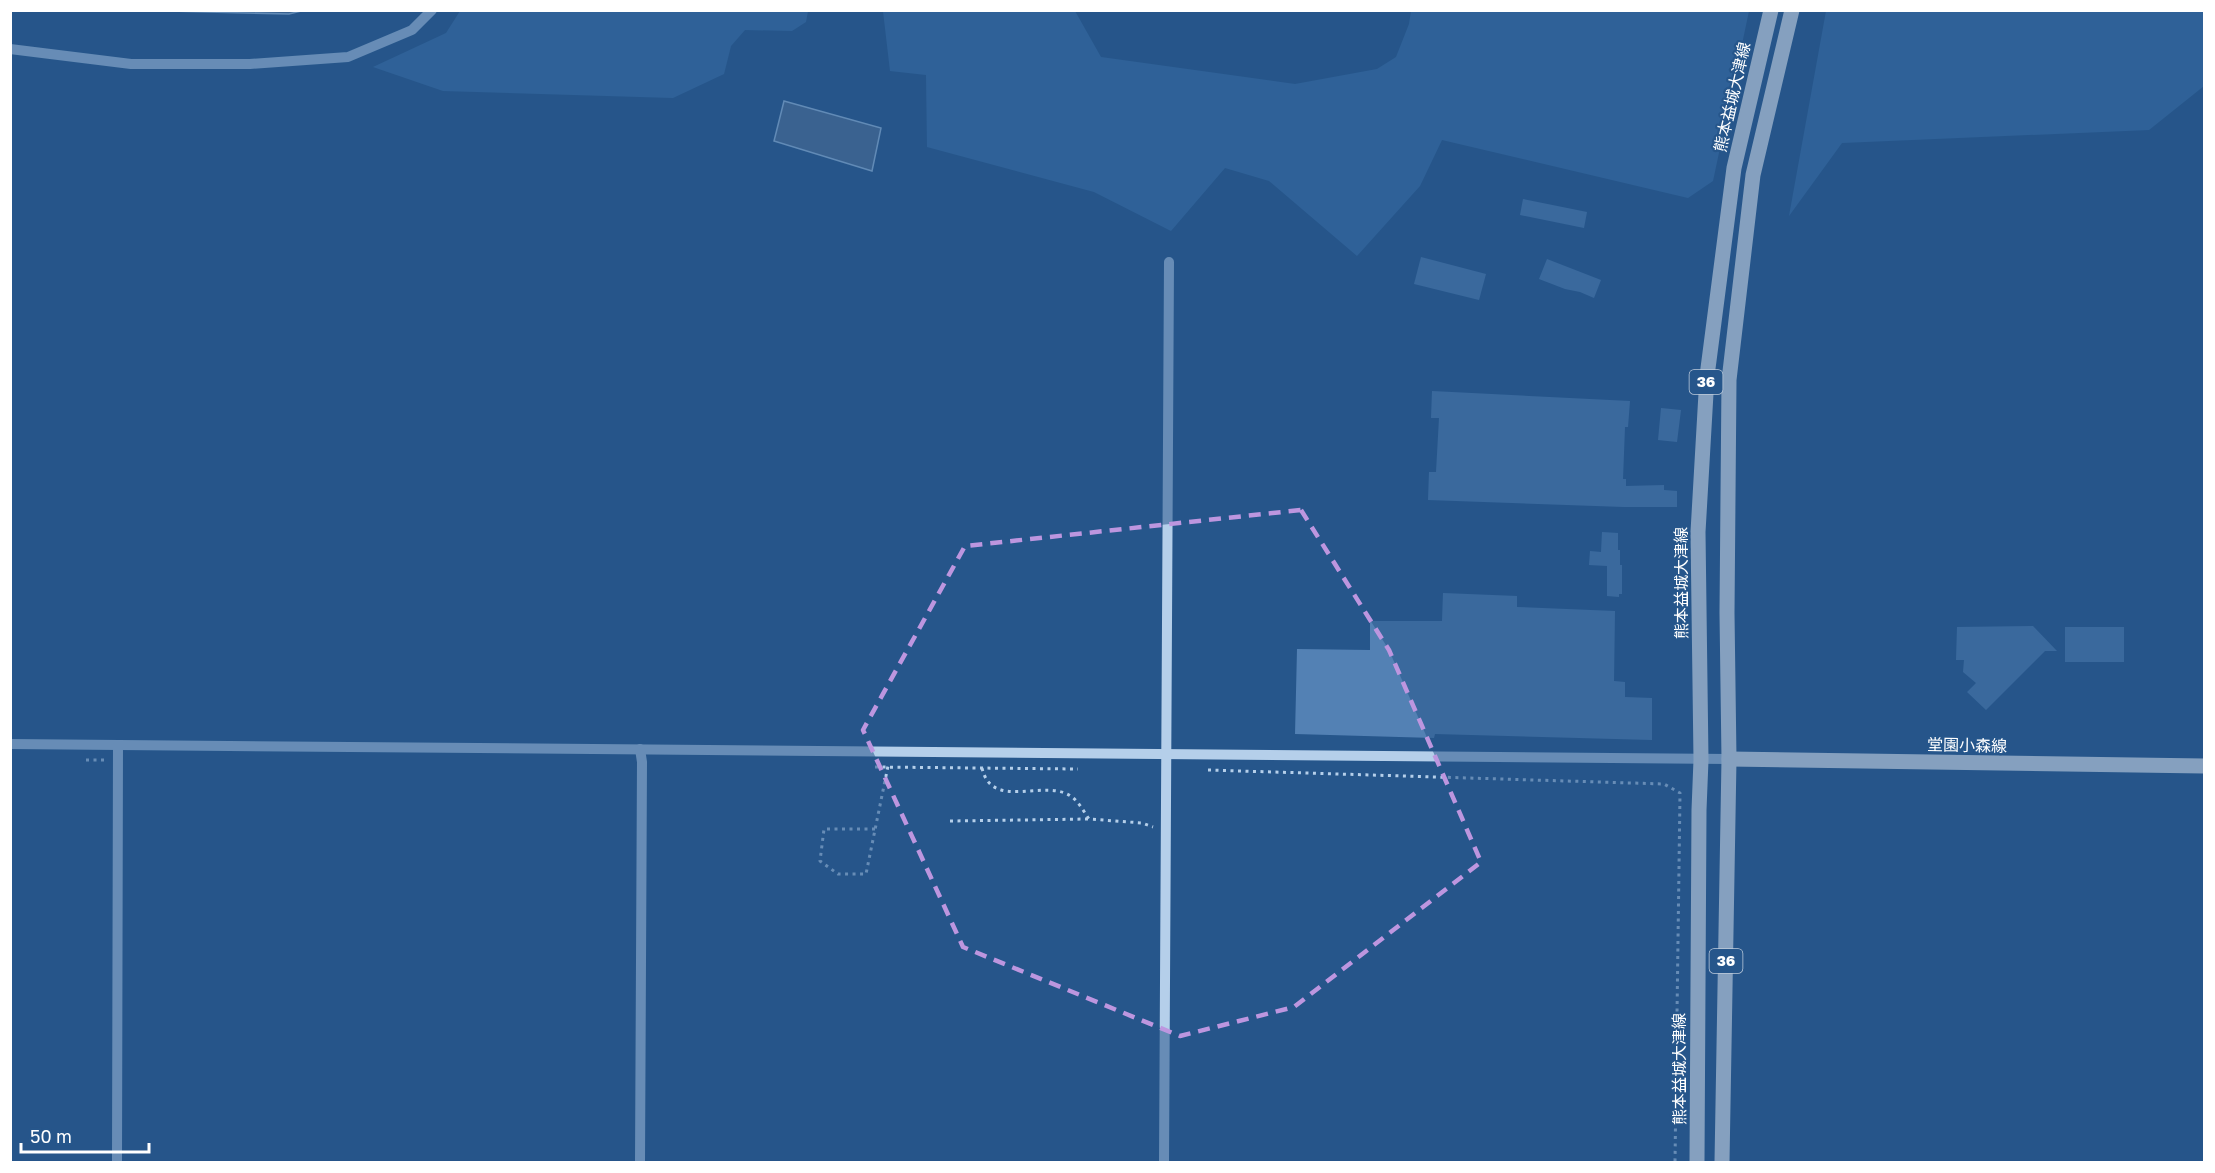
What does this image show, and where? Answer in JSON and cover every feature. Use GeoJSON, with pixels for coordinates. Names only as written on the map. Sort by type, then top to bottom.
{"type":"FeatureCollection","features":[{"type":"Feature","properties":{"kind":"main road","name":"熊本益城大津線"},"geometry":{"type":"LineString","coordinates":[[1697,1162],[1701,760],[1698,532],[1707,376],[1734,168],[1771,10]]}},
{"type":"Feature","properties":{"kind":"main road","name":"36"},"geometry":{"type":"LineString","coordinates":[[1722,1162],[1729,759],[1727,613],[1729,380],[1753,175],[1792,10]]}},
{"type":"Feature","properties":{"kind":"main road","name":"堂園小森線"},"geometry":{"type":"LineString","coordinates":[[1729,759],[2205,766]]}},
{"type":"Feature","properties":{"kind":"street"},"geometry":{"type":"LineString","coordinates":[[10,49],[131,64],[250,64],[348,57],[412,30],[432,10]]}},
{"type":"Feature","properties":{"kind":"street"},"geometry":{"type":"LineString","coordinates":[[1164,1162],[1169,262]]}},
{"type":"Feature","properties":{"kind":"street"},"geometry":{"type":"LineString","coordinates":[[10,744],[1729,759]]}},
{"type":"Feature","properties":{"kind":"street"},"geometry":{"type":"LineString","coordinates":[[117,1162],[118,745]]}},
{"type":"Feature","properties":{"kind":"street"},"geometry":{"type":"LineString","coordinates":[[640,748],[642,762],[640,1162]]}},
{"type":"Feature","properties":{"kind":"path"},"geometry":{"type":"LineString","coordinates":[[875,829],[824,829],[820,861],[838,874],[866,874],[891,753]]}},
{"type":"Feature","properties":{"kind":"path"},"geometry":{"type":"LineString","coordinates":[[979,754],[985,779],[992,787],[1005,790],[1060,792],[1072,796],[1089,819]]}},
{"type":"Feature","properties":{"kind":"path"},"geometry":{"type":"LineString","coordinates":[[82,760],[118,760]]}},
{"type":"Feature","properties":{"kind":"path"},"geometry":{"type":"LineString","coordinates":[[865,767],[1086,769]]}},
{"type":"Feature","properties":{"kind":"path"},"geometry":{"type":"LineString","coordinates":[[1203,770],[1664,784],[1680,793],[1675,1162]]}},
{"type":"Feature","properties":{"kind":"path"},"geometry":{"type":"LineString","coordinates":[[950,820],[1089,819],[1142,823],[1166,831]]}},
{"type":"Feature","properties":{"kind":"highlighted area"},"geometry":{"type":"Polygon","coordinates":[[[1301,510],[1389,650],[1481,862],[1294,1007],[1180,1036],[963,947],[863,730],[965,546],[1301,510]]]}},
{"type":"Feature","properties":{"kind":"shaded area"},"geometry":{"type":"Polygon","coordinates":[[[169,11],[301,11],[289,14],[169,11]]]}},
{"type":"Feature","properties":{"kind":"shaded area"},"geometry":{"type":"Polygon","coordinates":[[[460,11],[808,11],[806,22],[792,31],[745,30],[731,46],[724,74],[673,98],[443,91],[373,67],[446,33],[460,11]]]}},
{"type":"Feature","properties":{"kind":"shaded area"},"geometry":{"type":"Polygon","coordinates":[[[883,11],[1075,11],[1101,57],[1295,84],[1377,69],[1396,57],[1409,24],[1411,11],[1749,11],[1713,181],[1688,198],[1442,140],[1420,186],[1357,256],[1269,181],[1225,168],[1171,231],[1094,192],[927,147],[926,75],[890,71],[883,11]]]}},
{"type":"Feature","properties":{"kind":"shaded area"},"geometry":{"type":"Polygon","coordinates":[[[1826,11],[2204,11],[2204,86],[2149,130],[1842,143],[1789,216],[1826,11]]]}},
{"type":"Feature","properties":{"kind":"shaded area"},"geometry":{"type":"Polygon","coordinates":[[[784,101],[881,128],[872,171],[774,141],[784,101]]]}},
{"type":"Feature","properties":{"kind":"building"},"geometry":{"type":"Polygon","coordinates":[[[1523,199],[1587,212],[1584,228],[1520,215],[1523,199]]]}},
{"type":"Feature","properties":{"kind":"building"},"geometry":{"type":"Polygon","coordinates":[[[1421,257],[1486,274],[1479,300],[1414,284],[1421,257]]]}},
{"type":"Feature","properties":{"kind":"building"},"geometry":{"type":"Polygon","coordinates":[[[1547,259],[1601,280],[1594,298],[1539,279],[1547,259]]]}},
{"type":"Feature","properties":{"kind":"building"},"geometry":{"type":"Polygon","coordinates":[[[1432,391],[1630,401],[1628,427],[1625,427],[1623,479],[1626,479],[1626,486],[1664,485],[1664,490],[1677,491],[1677,507],[1428,500],[1429,472],[1436,472],[1439,418],[1431,418],[1432,391]]]}},
{"type":"Feature","properties":{"kind":"building"},"geometry":{"type":"Polygon","coordinates":[[[1661,408],[1681,410],[1677,442],[1658,440],[1661,408]]]}},
{"type":"Feature","properties":{"kind":"building"},"geometry":{"type":"Polygon","coordinates":[[[1602,532],[1618,533],[1618,550],[1620,550],[1620,565],[1622,565],[1622,594],[1619,594],[1619,597],[1607,596],[1607,566],[1589,565],[1590,551],[1601,552],[1602,532]]]}},
{"type":"Feature","properties":{"kind":"building"},"geometry":{"type":"Polygon","coordinates":[[[1443,593],[1517,596],[1517,607],[1615,611],[1614,681],[1625,682],[1625,697],[1652,698],[1652,740],[1435,734],[1434,738],[1295,734],[1297,649],[1370,650],[1370,621],[1442,621],[1443,593]]]}},
{"type":"Feature","properties":{"kind":"building"},"geometry":{"type":"Polygon","coordinates":[[[2033,626],[2057,651],[2045,651],[1986,710],[1967,692],[1976,683],[1963,672],[1964,660],[1956,660],[1957,627],[2033,626]]]}},
{"type":"Feature","properties":{"kind":"building"},"geometry":{"type":"Polygon","coordinates":[[[2065,627],[2124,627],[2124,662],[2065,662],[2065,627]]]}}]}
